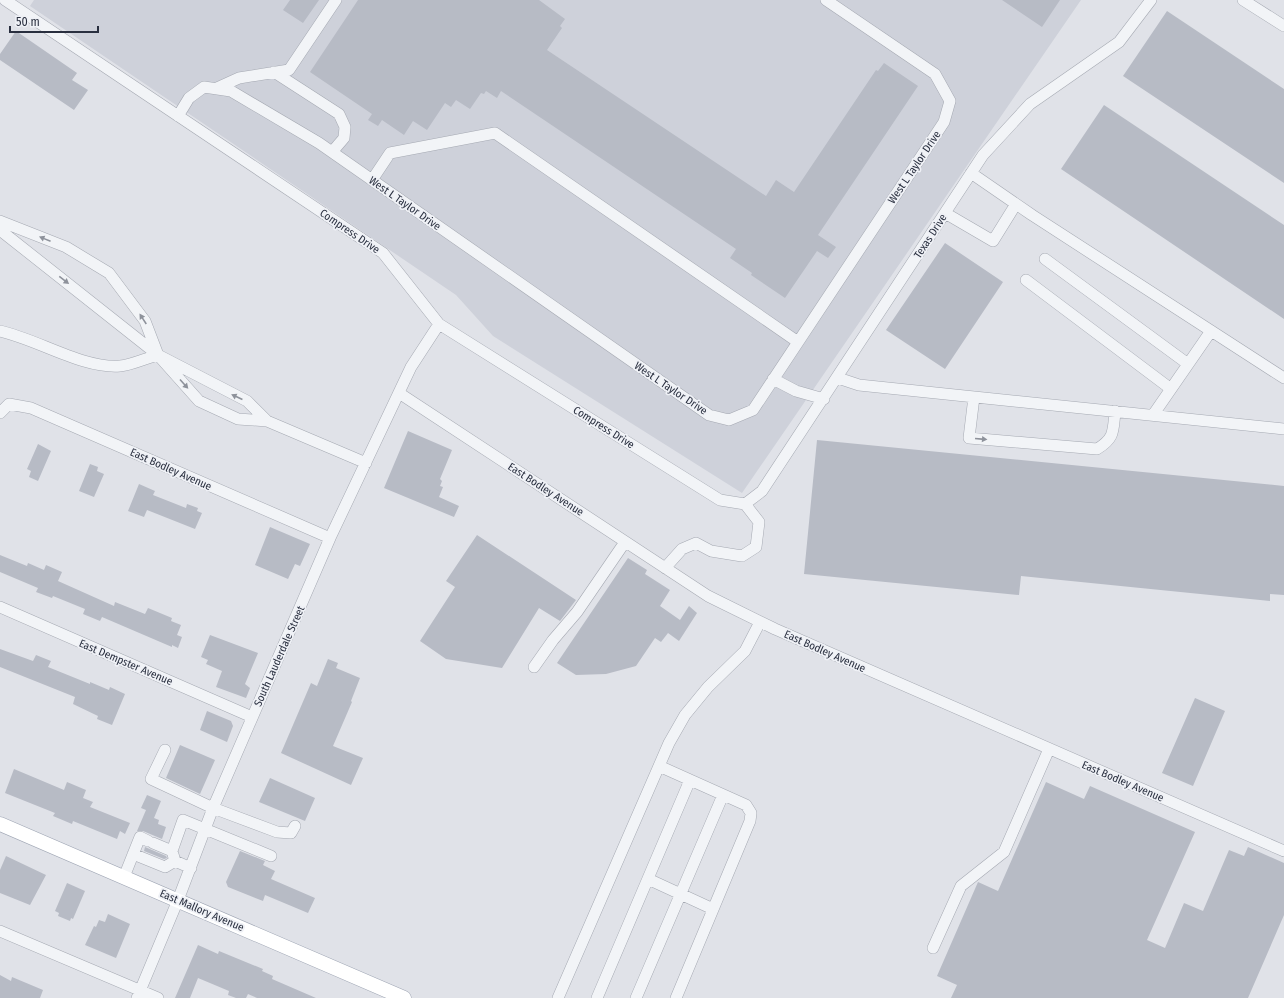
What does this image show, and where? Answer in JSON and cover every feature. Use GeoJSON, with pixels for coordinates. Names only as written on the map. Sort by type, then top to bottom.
{"type":"FeatureCollection","features":[{"type":"Feature","properties":{"kind":"main road","name":"East Mallory Avenue"},"geometry":{"type":"LineString","coordinates":[[0,824],[404,998]]}},
{"type":"Feature","properties":{"kind":"street"},"geometry":{"type":"LineString","coordinates":[[217,88],[239,78],[289,70],[336,0]]}},
{"type":"Feature","properties":{"kind":"street","name":"West L Taylor Drive"},"geometry":{"type":"LineString","coordinates":[[178,116],[189,98],[204,87],[231,91],[332,152],[709,415],[729,420],[753,410],[944,122],[950,101],[935,74],[826,0]]}},
{"type":"Feature","properties":{"kind":"street","name":"Texas Drive"},"geometry":{"type":"LineString","coordinates":[[745,504],[762,491],[838,378],[983,155],[1030,104],[1119,42],[1151,0]]}},
{"type":"Feature","properties":{"kind":"street"},"geometry":{"type":"LineString","coordinates":[[1243,0],[1284,26]]}},
{"type":"Feature","properties":{"kind":"street","name":"Compress Drive"},"geometry":{"type":"LineString","coordinates":[[12,2],[178,116],[383,253],[439,324],[720,500],[745,504]]}},
{"type":"Feature","properties":{"kind":"street"},"geometry":{"type":"LineString","coordinates":[[274,72],[339,114],[345,127],[344,138],[332,152]]}},
{"type":"Feature","properties":{"kind":"street"},"geometry":{"type":"LineString","coordinates":[[372,180],[390,153],[495,133],[798,342]]}},
{"type":"Feature","properties":{"kind":"street"},"geometry":{"type":"LineString","coordinates":[[971,173],[1016,204],[1284,378]]}},
{"type":"Feature","properties":{"kind":"street"},"geometry":{"type":"LineString","coordinates":[[945,212],[993,241],[1016,204]]}},
{"type":"Feature","properties":{"kind":"street"},"geometry":{"type":"LineString","coordinates":[[0,221],[66,247],[109,273],[145,321],[158,355],[247,401],[267,421]]}},
{"type":"Feature","properties":{"kind":"street"},"geometry":{"type":"LineString","coordinates":[[0,230],[158,355],[199,401],[238,419],[267,421],[366,463]]}},
{"type":"Feature","properties":{"kind":"street"},"geometry":{"type":"LineString","coordinates":[[1045,259],[1188,364]]}},
{"type":"Feature","properties":{"kind":"street"},"geometry":{"type":"LineString","coordinates":[[1026,280],[1171,389]]}},
{"type":"Feature","properties":{"kind":"street","name":"South Lauderdale Street"},"geometry":{"type":"LineString","coordinates":[[139,994],[191,868],[213,808],[330,538],[411,367],[439,324]]}},
{"type":"Feature","properties":{"kind":"street"},"geometry":{"type":"LineString","coordinates":[[0,331],[20,335],[90,363],[120,366],[158,355]]}},
{"type":"Feature","properties":{"kind":"street"},"geometry":{"type":"LineString","coordinates":[[1153,415],[1211,331]]}},
{"type":"Feature","properties":{"kind":"street"},"geometry":{"type":"LineString","coordinates":[[838,378],[859,385],[1284,429]]}},
{"type":"Feature","properties":{"kind":"street"},"geometry":{"type":"LineString","coordinates":[[773,379],[796,391],[824,399]]}},
{"type":"Feature","properties":{"kind":"street","name":"East Bodley Avenue"},"geometry":{"type":"LineString","coordinates":[[399,392],[708,596],[760,622],[1284,851]]}},
{"type":"Feature","properties":{"kind":"street"},"geometry":{"type":"LineString","coordinates":[[974,397],[969,438],[1096,449],[1106,444],[1113,436],[1115,411]]}},
{"type":"Feature","properties":{"kind":"street","name":"East Bodley Avenue"},"geometry":{"type":"LineString","coordinates":[[0,413],[9,404],[31,408],[330,538]]}},
{"type":"Feature","properties":{"kind":"street"},"geometry":{"type":"LineString","coordinates":[[665,568],[682,550],[696,543],[711,552],[742,556],[756,547],[759,522],[745,504]]}},
{"type":"Feature","properties":{"kind":"street"},"geometry":{"type":"LineString","coordinates":[[534,667],[577,612],[625,542]]}},
{"type":"Feature","properties":{"kind":"street","name":"East Dempster Avenue"},"geometry":{"type":"LineString","coordinates":[[0,608],[252,716]]}},
{"type":"Feature","properties":{"kind":"street"},"geometry":{"type":"LineString","coordinates":[[558,998],[659,766],[685,714],[708,687],[745,651],[760,622]]}},
{"type":"Feature","properties":{"kind":"street"},"geometry":{"type":"LineString","coordinates":[[933,948],[961,886],[1004,852],[1050,749]]}},
{"type":"Feature","properties":{"kind":"street"},"geometry":{"type":"LineString","coordinates":[[165,750],[151,779],[213,808],[277,832],[290,833],[295,826]]}},
{"type":"Feature","properties":{"kind":"street"},"geometry":{"type":"LineString","coordinates":[[659,766],[746,805],[751,812],[750,821],[676,998]]}},
{"type":"Feature","properties":{"kind":"street"},"geometry":{"type":"LineString","coordinates":[[597,998],[690,780]]}},
{"type":"Feature","properties":{"kind":"street"},"geometry":{"type":"LineString","coordinates":[[636,998],[723,795]]}},
{"type":"Feature","properties":{"kind":"street"},"geometry":{"type":"LineString","coordinates":[[133,854],[164,868],[173,856],[183,820],[271,856]]}},
{"type":"Feature","properties":{"kind":"street"},"geometry":{"type":"LineString","coordinates":[[124,877],[140,837],[151,842],[191,868]]}},
{"type":"Feature","properties":{"kind":"street"},"geometry":{"type":"LineString","coordinates":[[648,879],[714,909]]}},
{"type":"Feature","properties":{"kind":"street"},"geometry":{"type":"LineString","coordinates":[[0,931],[139,994],[158,998]]}},
{"type":"Feature","properties":{"kind":"shaded area"},"geometry":{"type":"Polygon","coordinates":[[[34,0],[1081,0],[742,493],[493,336],[456,295],[30,6],[34,0]]]}},
{"type":"Feature","properties":{"kind":"building"},"geometry":{"type":"Polygon","coordinates":[[[290,0],[319,0],[303,23],[283,10],[290,0]]]}},
{"type":"Feature","properties":{"kind":"building"},"geometry":{"type":"Polygon","coordinates":[[[358,0],[539,0],[565,19],[560,26],[562,28],[547,50],[766,196],[776,180],[794,192],[876,70],[878,71],[884,63],[918,86],[818,235],[836,247],[828,258],[817,251],[785,298],[751,275],[752,273],[730,258],[736,249],[501,91],[497,98],[486,91],[484,94],[481,93],[470,109],[456,100],[451,107],[445,103],[427,130],[413,121],[404,135],[382,120],[378,126],[368,120],[372,114],[310,72],[358,0]]]}},
{"type":"Feature","properties":{"kind":"building"},"geometry":{"type":"Polygon","coordinates":[[[1002,0],[1060,0],[1042,27],[1002,0]]]}},
{"type":"Feature","properties":{"kind":"building"},"geometry":{"type":"Polygon","coordinates":[[[1167,11],[1284,89],[1284,183],[1123,76],[1167,11]]]}},
{"type":"Feature","properties":{"kind":"building"},"geometry":{"type":"Polygon","coordinates":[[[16,31],[77,73],[72,80],[88,90],[74,110],[0,60],[0,54],[16,31]]]}},
{"type":"Feature","properties":{"kind":"building"},"geometry":{"type":"Polygon","coordinates":[[[1104,105],[1284,225],[1284,319],[1061,169],[1104,105]]]}},
{"type":"Feature","properties":{"kind":"building"},"geometry":{"type":"Polygon","coordinates":[[[945,243],[1003,282],[945,369],[886,330],[945,243]]]}},
{"type":"Feature","properties":{"kind":"building"},"geometry":{"type":"Polygon","coordinates":[[[408,431],[452,450],[440,479],[442,481],[440,486],[443,487],[439,497],[459,506],[454,517],[384,488],[408,431]]]}},
{"type":"Feature","properties":{"kind":"building"},"geometry":{"type":"Polygon","coordinates":[[[817,440],[1284,486],[1284,595],[1270,594],[1270,601],[1021,576],[1019,595],[804,574],[817,440]]]}},
{"type":"Feature","properties":{"kind":"building"},"geometry":{"type":"Polygon","coordinates":[[[38,444],[51,451],[38,481],[29,477],[31,471],[27,469],[38,444]]]}},
{"type":"Feature","properties":{"kind":"building"},"geometry":{"type":"Polygon","coordinates":[[[90,464],[98,467],[97,471],[104,474],[94,497],[79,491],[90,464]]]}},
{"type":"Feature","properties":{"kind":"building"},"geometry":{"type":"Polygon","coordinates":[[[139,484],[155,491],[153,495],[186,508],[187,504],[198,508],[197,511],[202,513],[195,529],[147,510],[144,517],[128,511],[139,484]]]}},
{"type":"Feature","properties":{"kind":"building"},"geometry":{"type":"Polygon","coordinates":[[[270,527],[310,544],[300,566],[295,564],[288,579],[255,565],[270,527]]]}},
{"type":"Feature","properties":{"kind":"building"},"geometry":{"type":"Polygon","coordinates":[[[477,535],[576,600],[560,621],[539,608],[502,668],[446,659],[420,641],[455,587],[446,581],[477,535]]]}},
{"type":"Feature","properties":{"kind":"building"},"geometry":{"type":"Polygon","coordinates":[[[0,555],[27,566],[28,563],[44,570],[46,565],[62,572],[58,581],[114,606],[115,602],[145,614],[148,608],[172,618],[171,621],[181,625],[177,635],[182,637],[178,648],[172,645],[172,647],[102,617],[100,621],[83,614],[85,609],[53,596],[52,598],[36,592],[38,588],[0,572],[0,555]]]}},
{"type":"Feature","properties":{"kind":"building"},"geometry":{"type":"Polygon","coordinates":[[[628,558],[647,570],[645,574],[670,590],[660,606],[680,620],[689,606],[697,613],[679,641],[668,633],[661,642],[655,638],[636,666],[606,674],[576,675],[557,663],[628,558]]]}},
{"type":"Feature","properties":{"kind":"building"},"geometry":{"type":"Polygon","coordinates":[[[210,635],[258,653],[245,684],[250,688],[246,698],[216,687],[222,671],[206,664],[208,660],[201,657],[210,635]]]}},
{"type":"Feature","properties":{"kind":"building"},"geometry":{"type":"Polygon","coordinates":[[[0,649],[33,661],[36,655],[51,661],[48,667],[90,684],[90,682],[109,690],[110,687],[125,694],[112,725],[97,719],[98,716],[73,704],[75,697],[0,667],[0,649]]]}},
{"type":"Feature","properties":{"kind":"building"},"geometry":{"type":"Polygon","coordinates":[[[328,659],[338,663],[336,668],[360,678],[351,701],[352,702],[333,746],[363,758],[351,785],[281,753],[311,683],[317,686],[328,659]]]}},
{"type":"Feature","properties":{"kind":"building"},"geometry":{"type":"Polygon","coordinates":[[[1195,698],[1225,711],[1193,786],[1162,773],[1195,698]]]}},
{"type":"Feature","properties":{"kind":"building"},"geometry":{"type":"Polygon","coordinates":[[[207,711],[231,721],[233,726],[227,742],[200,730],[207,711]]]}},
{"type":"Feature","properties":{"kind":"building"},"geometry":{"type":"Polygon","coordinates":[[[180,745],[215,760],[200,794],[166,778],[180,745]]]}},
{"type":"Feature","properties":{"kind":"building"},"geometry":{"type":"Polygon","coordinates":[[[14,769],[64,790],[67,782],[86,790],[83,798],[93,802],[90,807],[130,823],[125,834],[120,831],[117,839],[73,821],[72,824],[53,816],[55,813],[5,793],[14,769]]]}},
{"type":"Feature","properties":{"kind":"building"},"geometry":{"type":"Polygon","coordinates":[[[270,778],[315,798],[305,821],[259,802],[270,778]]]}},
{"type":"Feature","properties":{"kind":"building"},"geometry":{"type":"Polygon","coordinates":[[[1046,782],[1084,799],[1090,786],[1195,832],[1147,940],[1165,948],[1184,903],[1203,911],[1229,850],[1244,856],[1248,847],[1284,863],[1284,915],[1248,998],[951,998],[957,985],[937,976],[978,882],[998,891],[1046,782]]]}},
{"type":"Feature","properties":{"kind":"building"},"geometry":{"type":"Polygon","coordinates":[[[147,795],[161,801],[154,818],[159,820],[158,824],[166,827],[162,839],[143,831],[137,831],[146,810],[141,808],[147,795]]]}},
{"type":"Feature","properties":{"kind":"building"},"geometry":{"type":"Polygon","coordinates":[[[145,847],[166,856],[167,858],[164,859],[144,851],[145,847]]]}},
{"type":"Feature","properties":{"kind":"building"},"geometry":{"type":"Polygon","coordinates":[[[240,851],[265,861],[263,865],[275,871],[271,879],[315,898],[308,913],[265,895],[263,901],[228,887],[226,882],[240,851]]]}},
{"type":"Feature","properties":{"kind":"building"},"geometry":{"type":"Polygon","coordinates":[[[6,856],[46,875],[30,905],[0,893],[0,870],[6,856]]]}},
{"type":"Feature","properties":{"kind":"building"},"geometry":{"type":"Polygon","coordinates":[[[67,883],[85,891],[73,919],[71,918],[70,921],[58,916],[59,913],[55,911],[67,883]]]}},
{"type":"Feature","properties":{"kind":"building"},"geometry":{"type":"Polygon","coordinates":[[[108,914],[130,924],[116,958],[85,945],[94,926],[96,927],[99,920],[105,922],[108,914]]]}},
{"type":"Feature","properties":{"kind":"building"},"geometry":{"type":"Polygon","coordinates":[[[198,945],[218,954],[219,951],[263,969],[262,971],[273,976],[272,979],[316,998],[257,998],[248,994],[246,998],[236,998],[228,995],[229,991],[198,978],[190,998],[175,998],[198,945]]]}},
{"type":"Feature","properties":{"kind":"building"},"geometry":{"type":"Polygon","coordinates":[[[0,975],[11,981],[12,977],[43,990],[40,998],[0,998],[0,975]]]}}]}
